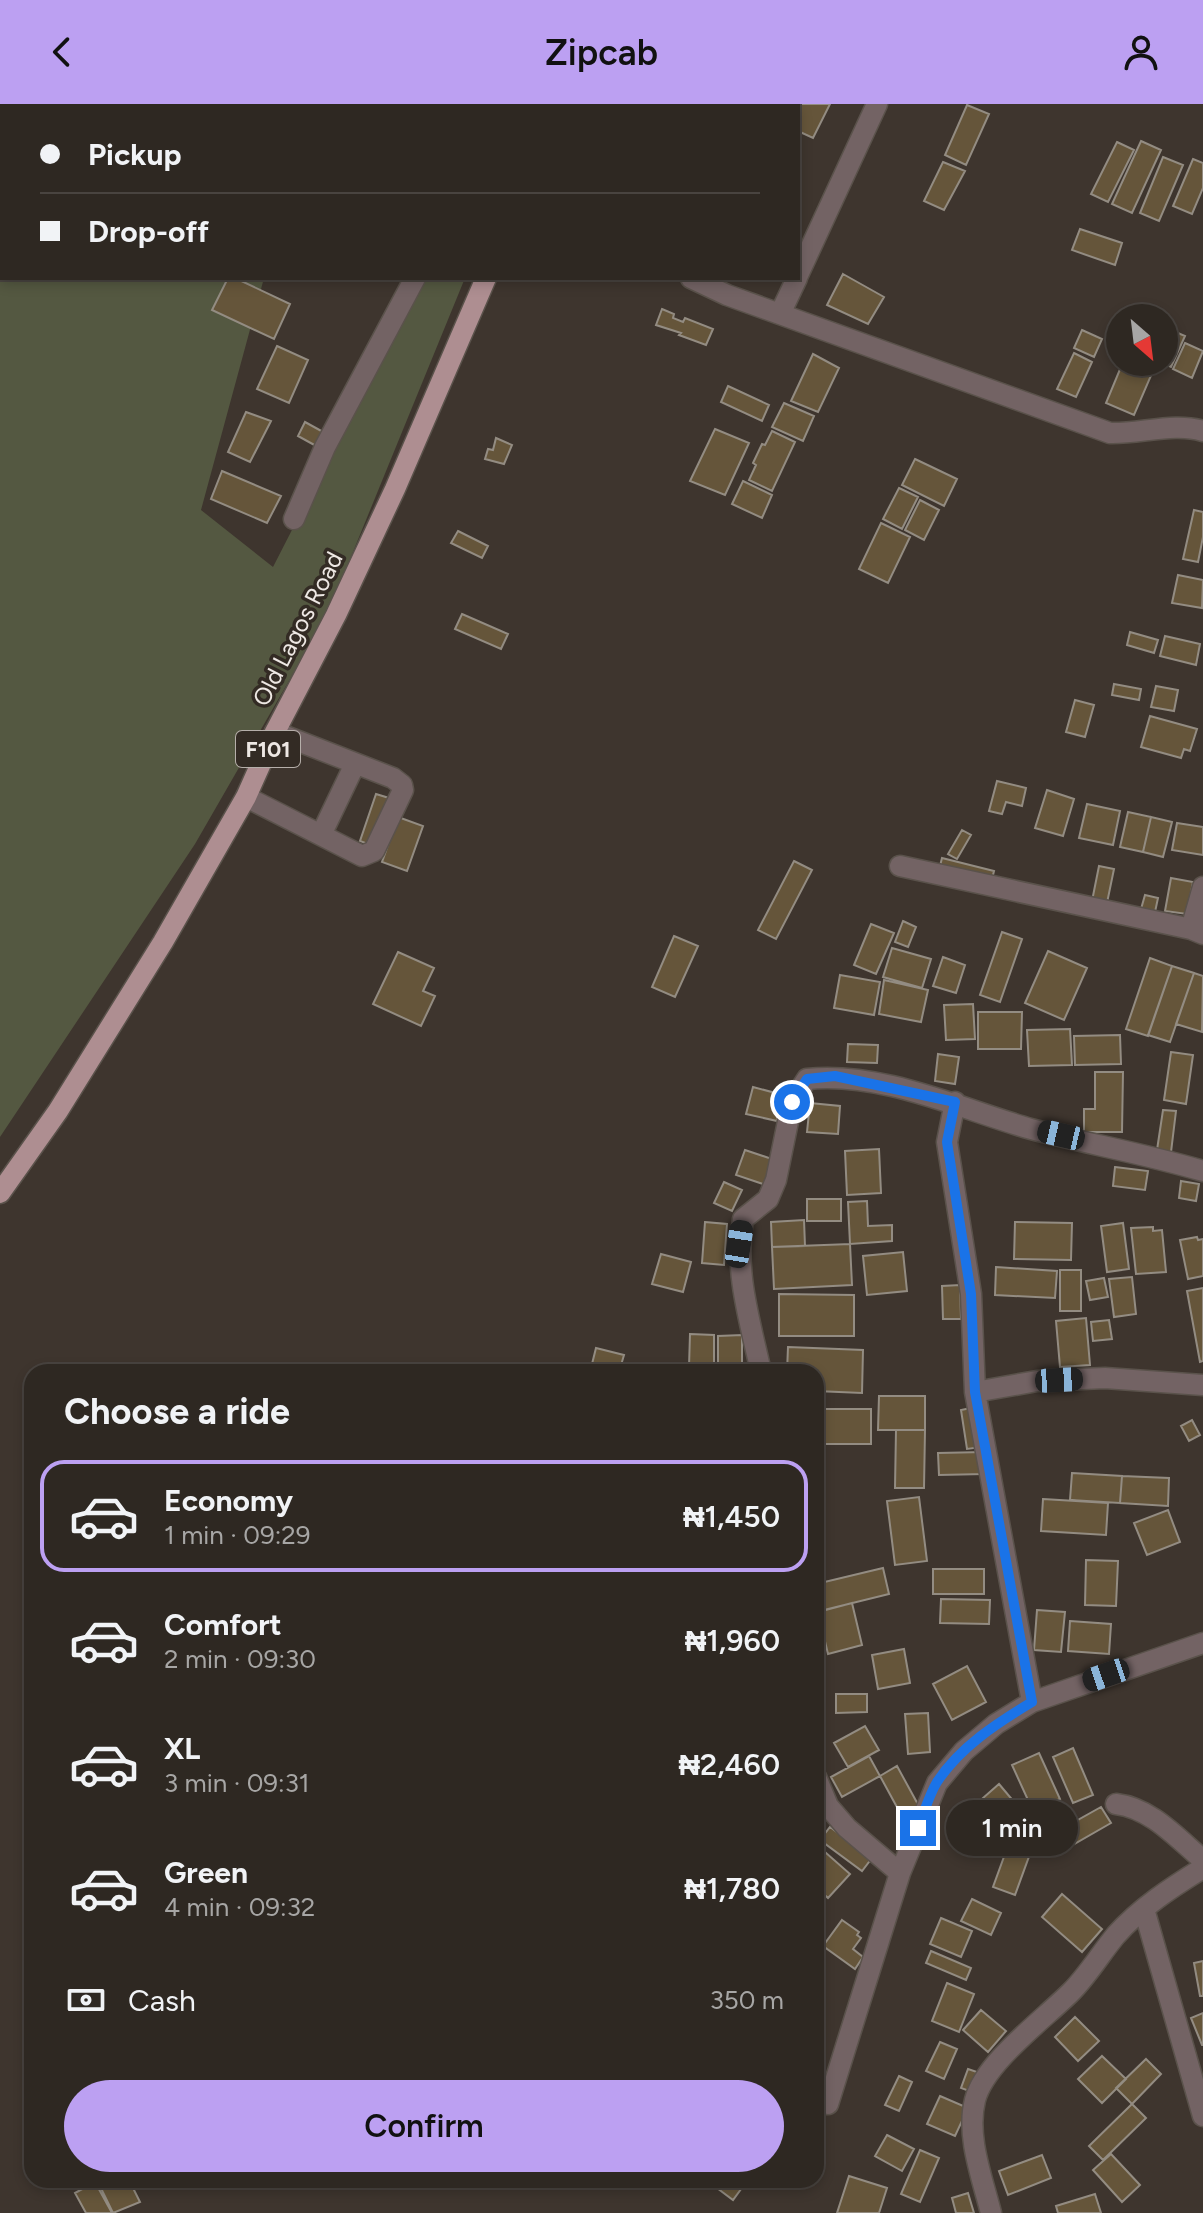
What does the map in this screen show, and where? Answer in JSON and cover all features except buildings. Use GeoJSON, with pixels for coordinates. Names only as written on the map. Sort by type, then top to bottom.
{"type":"FeatureCollection","features":[{"type":"Feature","properties":{"kind":"main road","name":"Old Lagos Road"},"geometry":{"type":"LineString","coordinates":[[0,1193],[67,1098],[163,942],[246,797],[275,732],[336,615],[448,370],[485,280]]}},
{"type":"Feature","properties":{"kind":"street"},"geometry":{"type":"LineString","coordinates":[[800,271],[877,104]]}},
{"type":"Feature","properties":{"kind":"street"},"geometry":{"type":"LineString","coordinates":[[294,519],[325,447],[414,280]]}},
{"type":"Feature","properties":{"kind":"street"},"geometry":{"type":"LineString","coordinates":[[695,280],[727,295],[1110,433],[1130,434],[1190,427],[1203,431]]}},
{"type":"Feature","properties":{"kind":"street"},"geometry":{"type":"LineString","coordinates":[[780,314],[796,280]]}},
{"type":"Feature","properties":{"kind":"street"},"geometry":{"type":"LineString","coordinates":[[246,797],[357,854],[369,855],[374,851],[403,790],[402,785],[393,778],[275,732]]}},
{"type":"Feature","properties":{"kind":"street"},"geometry":{"type":"LineString","coordinates":[[321,835],[355,764]]}},
{"type":"Feature","properties":{"kind":"street"},"geometry":{"type":"LineString","coordinates":[[900,866],[1197,931],[1203,887]]}},
{"type":"Feature","properties":{"kind":"street"},"geometry":{"type":"LineString","coordinates":[[759,1364],[739,1273],[743,1219],[768,1199],[776,1180],[792,1102],[807,1079],[835,1076],[955,1102],[1030,1128],[1203,1171]]}},
{"type":"Feature","properties":{"kind":"street"},"geometry":{"type":"LineString","coordinates":[[955,1102],[947,1142],[971,1294],[975,1392],[1032,1702]]}},
{"type":"Feature","properties":{"kind":"street"},"geometry":{"type":"LineString","coordinates":[[975,1392],[1037,1381],[1105,1378],[1203,1385]]}},
{"type":"Feature","properties":{"kind":"street"},"geometry":{"type":"LineString","coordinates":[[828,2104],[900,1873],[937,1783],[964,1751],[996,1724],[1032,1702],[1203,1643]]}},
{"type":"Feature","properties":{"kind":"street"},"geometry":{"type":"LineString","coordinates":[[824,1796],[828,1806],[847,1828],[900,1873]]}},
{"type":"Feature","properties":{"kind":"street"},"geometry":{"type":"LineString","coordinates":[[1116,1804],[1135,1808],[1203,1860]]}},
{"type":"Feature","properties":{"kind":"street"},"geometry":{"type":"LineString","coordinates":[[991,2213],[971,2118],[976,2096],[990,2069],[1075,1989],[1118,1933],[1144,1909],[1203,1868]]}},
{"type":"Feature","properties":{"kind":"street"},"geometry":{"type":"LineString","coordinates":[[1144,1909],[1203,2116]]}},
{"type":"Feature","properties":{"kind":"green space"},"geometry":{"type":"Polygon","coordinates":[[[0,280],[263,280],[201,510],[273,567],[420,280],[464,280],[328,613],[195,844],[0,1137],[0,280]]]}},
{"type":"Feature","properties":{"kind":"route"},"geometry":{"type":"LineString","coordinates":[[792,1102],[807,1079],[835,1076],[955,1102],[947,1142],[971,1294],[975,1392],[1032,1702],[996,1724],[964,1751],[937,1783],[918,1828]]}}]}
